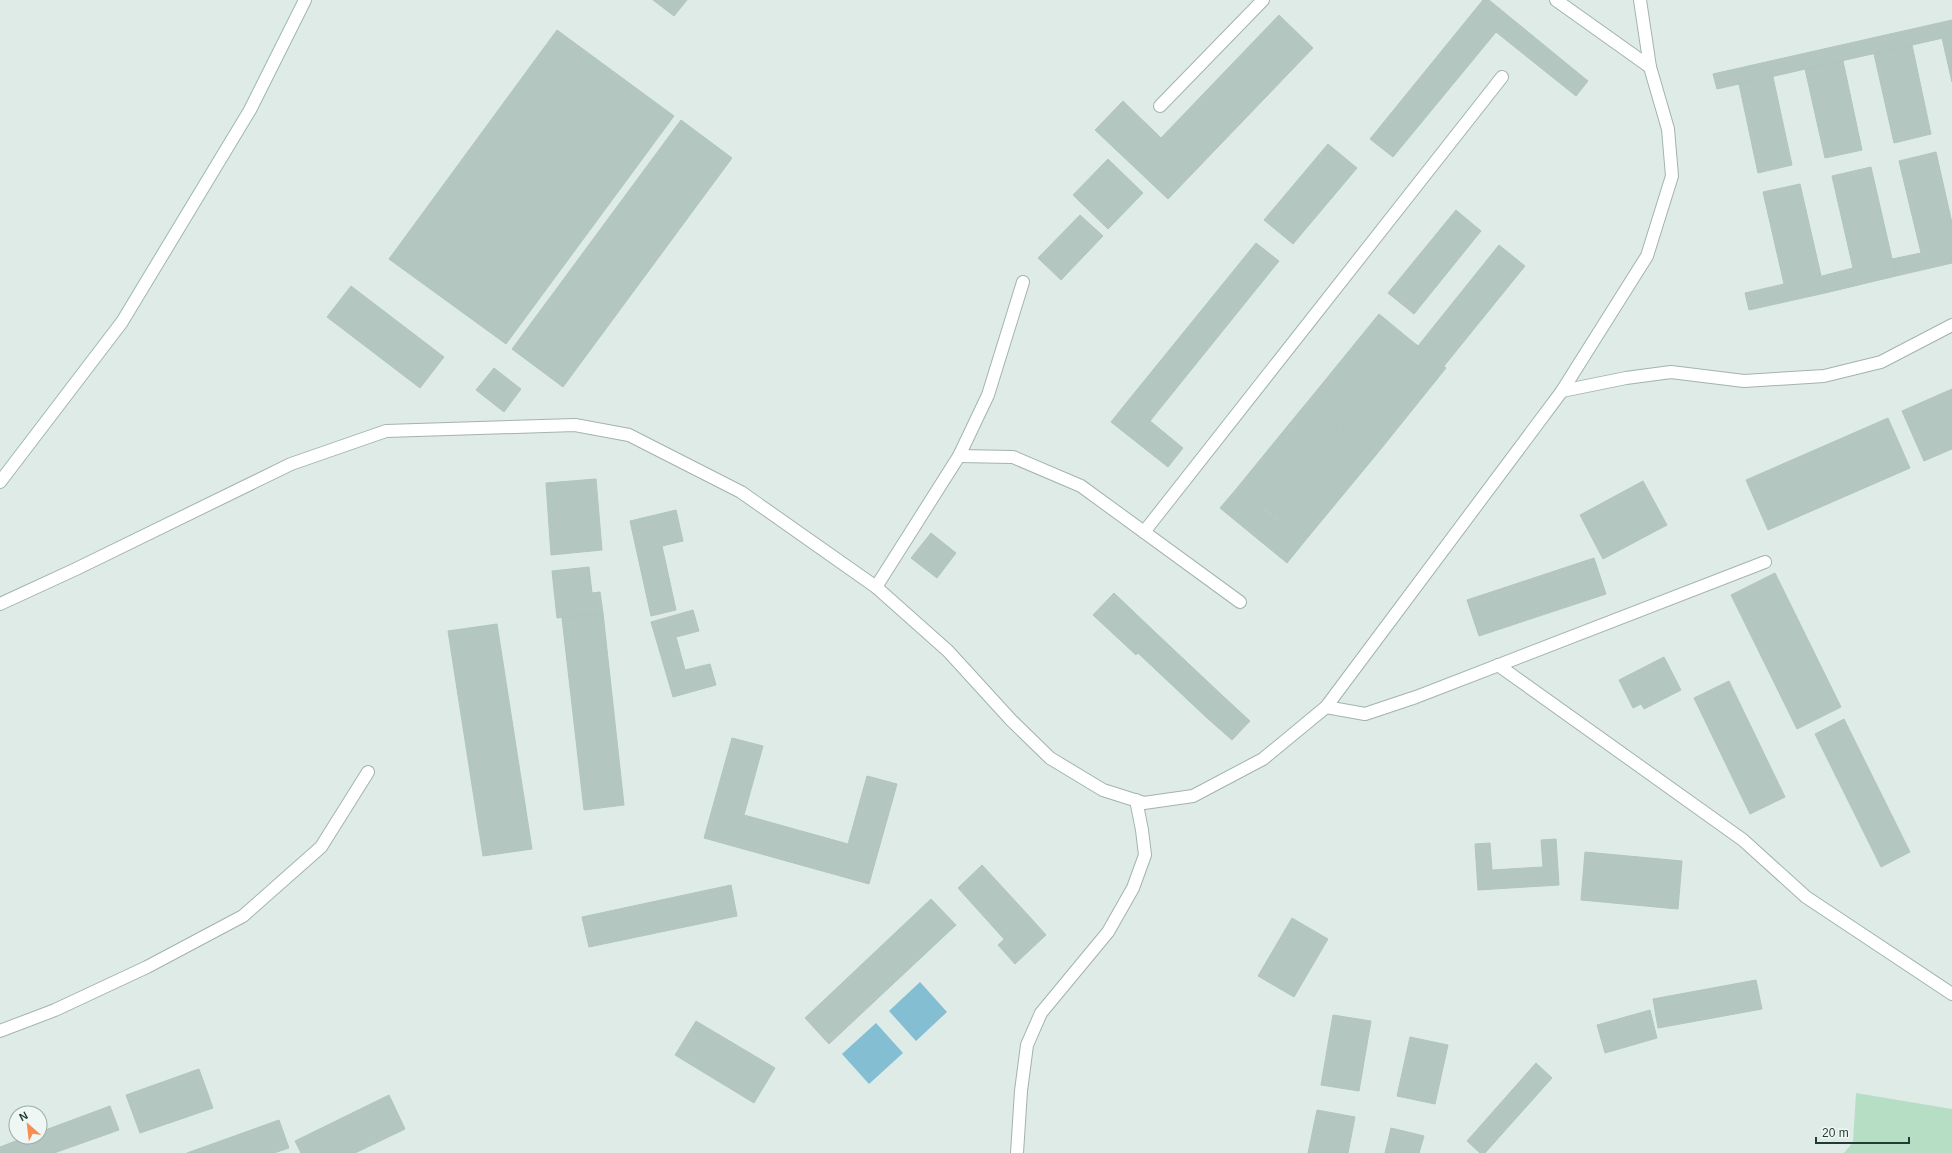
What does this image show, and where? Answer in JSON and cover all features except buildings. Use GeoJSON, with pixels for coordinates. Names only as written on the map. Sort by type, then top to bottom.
{"type":"FeatureCollection","features":[{"type":"Feature","properties":{"kind":"street"},"geometry":{"type":"LineString","coordinates":[[0,482],[122,322],[250,110],[305,0]]}},
{"type":"Feature","properties":{"kind":"street"},"geometry":{"type":"LineString","coordinates":[[1160,106],[1263,0]]}},
{"type":"Feature","properties":{"kind":"street"},"geometry":{"type":"LineString","coordinates":[[1556,0],[1650,67]]}},
{"type":"Feature","properties":{"kind":"street"},"geometry":{"type":"LineString","coordinates":[[0,604],[76,570],[291,464],[386,431],[575,425],[629,435],[741,492],[876,587],[948,651],[1011,720],[1050,758],[1103,790],[1144,803],[1193,796],[1263,759],[1326,707],[1562,391],[1647,256],[1672,176],[1668,129],[1650,67],[1640,0]]}},
{"type":"Feature","properties":{"kind":"street"},"geometry":{"type":"LineString","coordinates":[[1144,532],[1502,76]]}},
{"type":"Feature","properties":{"kind":"street"},"geometry":{"type":"LineString","coordinates":[[876,587],[959,456],[988,395],[1023,282]]}},
{"type":"Feature","properties":{"kind":"street"},"geometry":{"type":"LineString","coordinates":[[1562,391],[1626,378],[1671,372],[1744,381],[1824,376],[1881,362],[1952,325]]}},
{"type":"Feature","properties":{"kind":"street"},"geometry":{"type":"LineString","coordinates":[[959,456],[1013,457],[1080,486],[1240,602]]}},
{"type":"Feature","properties":{"kind":"street"},"geometry":{"type":"LineString","coordinates":[[1326,707],[1365,714],[1416,697],[1765,562]]}},
{"type":"Feature","properties":{"kind":"street"},"geometry":{"type":"LineString","coordinates":[[1498,665],[1743,840],[1806,897],[1952,994]]}},
{"type":"Feature","properties":{"kind":"street"},"geometry":{"type":"LineString","coordinates":[[0,1031],[55,1010],[147,967],[243,916],[321,847],[368,772]]}},
{"type":"Feature","properties":{"kind":"street"},"geometry":{"type":"LineString","coordinates":[[1018,1153],[1021,1091],[1027,1045],[1041,1013],[1108,932],[1133,888],[1145,855],[1136,800]]}},
{"type":"Feature","properties":{"kind":"green space"},"geometry":{"type":"Polygon","coordinates":[[[1856,1093],[1952,1109],[1952,1153],[1844,1153],[1853,1142],[1856,1093]]]}},
{"type":"Feature","properties":{"kind":"water"},"geometry":{"type":"Polygon","coordinates":[[[920,982],[947,1012],[916,1041],[889,1011],[920,982]]]}},
{"type":"Feature","properties":{"kind":"water"},"geometry":{"type":"Polygon","coordinates":[[[876,1023],[903,1053],[869,1084],[842,1054],[876,1023]]]}}]}
